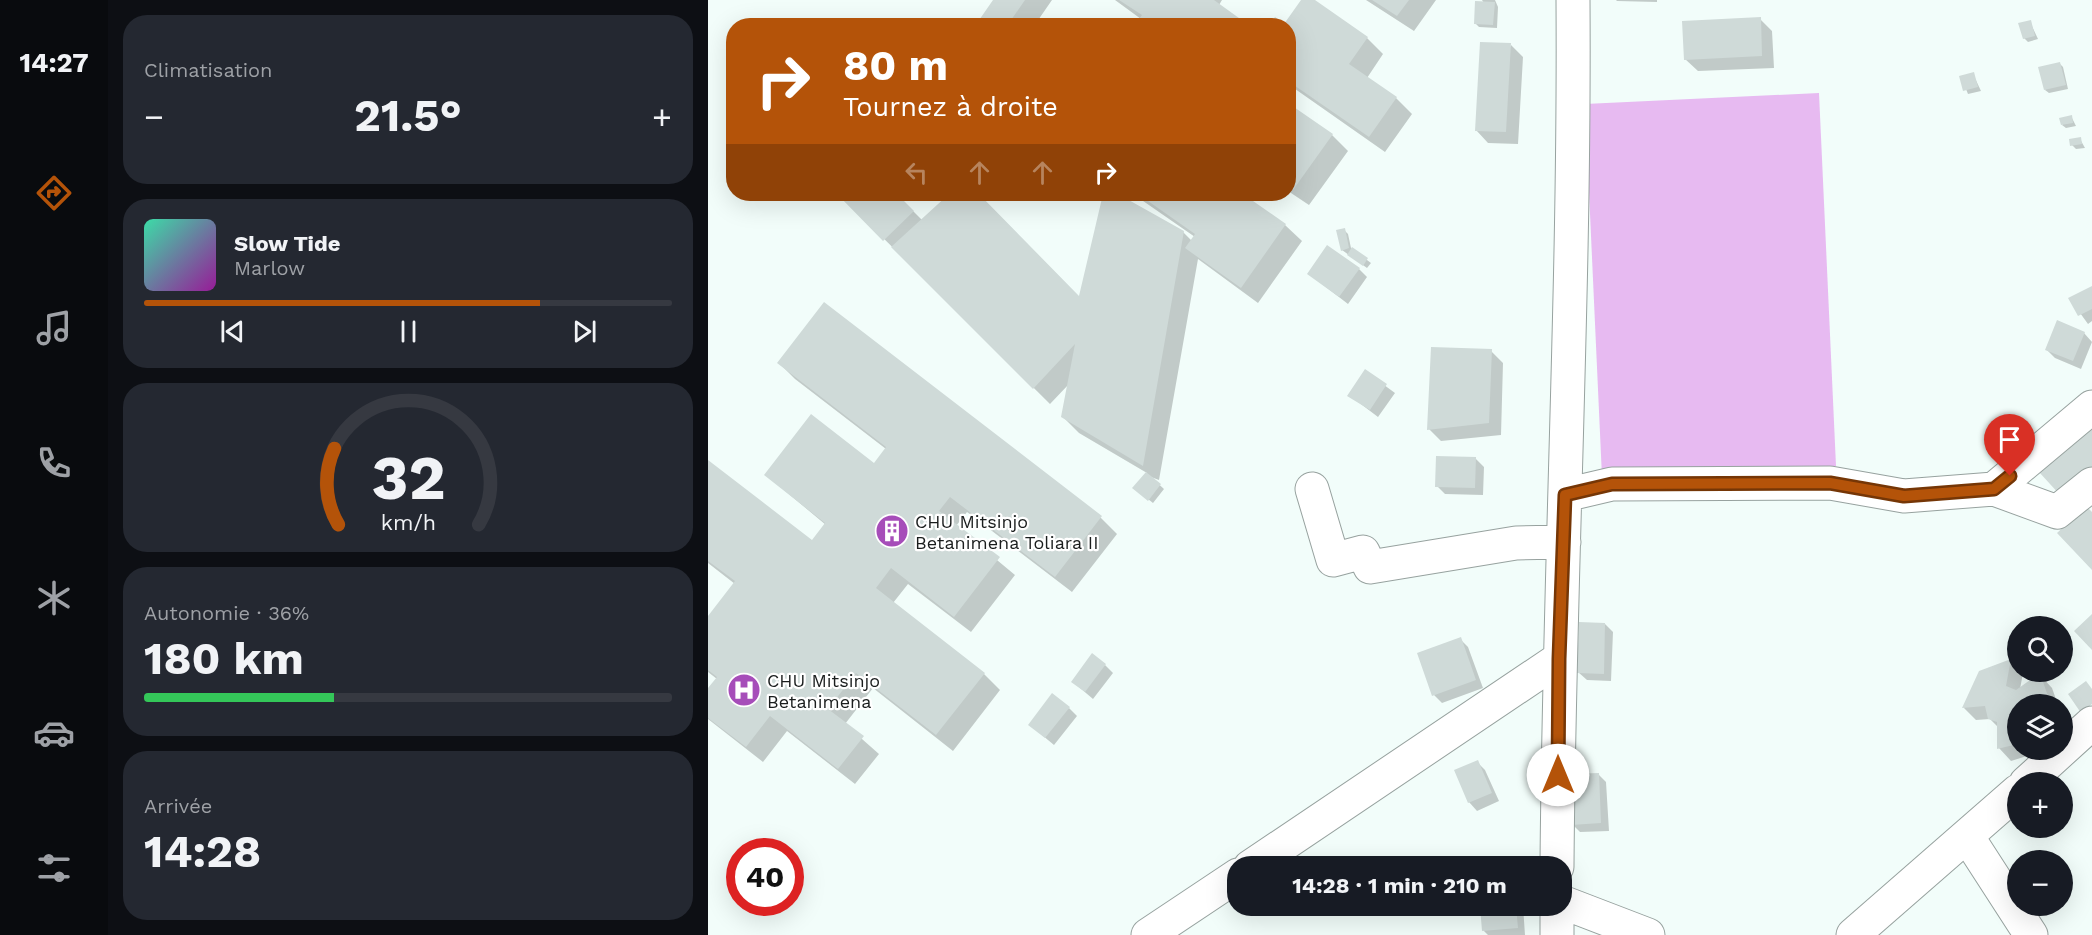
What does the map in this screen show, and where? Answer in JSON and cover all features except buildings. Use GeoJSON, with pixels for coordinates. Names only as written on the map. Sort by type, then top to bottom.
{"type":"FeatureCollection","features":[{"type":"Feature","properties":{"kind":"street"},"geometry":{"type":"LineString","coordinates":[[1557,856],[1559,659],[1564,542],[1574,88],[1573,0]]}},
{"type":"Feature","properties":{"kind":"street"},"geometry":{"type":"LineString","coordinates":[[1994,489],[2092,407]]}},
{"type":"Feature","properties":{"kind":"street"},"geometry":{"type":"LineString","coordinates":[[1565,495],[1612,484],[1830,483],[1904,496],[1994,489],[2057,512],[2092,484]]}},
{"type":"Feature","properties":{"kind":"street"},"geometry":{"type":"LineString","coordinates":[[1312,489],[1333,560],[1363,552],[1370,567],[1516,543],[1564,542]]}},
{"type":"Feature","properties":{"kind":"street"},"geometry":{"type":"LineString","coordinates":[[1266,856],[1559,659]]}},
{"type":"Feature","properties":{"kind":"street"},"geometry":{"type":"LineString","coordinates":[[2038,772],[2092,723]]}},
{"type":"Feature","properties":{"kind":"street"},"geometry":{"type":"LineString","coordinates":[[1853,935],[2007,801]]}},
{"type":"Feature","properties":{"kind":"street"},"geometry":{"type":"LineString","coordinates":[[1967,836],[2031,935]]}},
{"type":"Feature","properties":{"kind":"street"},"geometry":{"type":"LineString","coordinates":[[1148,935],[1227,882]]}},
{"type":"Feature","properties":{"kind":"street"},"geometry":{"type":"LineString","coordinates":[[1572,906],[1647,935]]}},
{"type":"Feature","properties":{"kind":"street"},"geometry":{"type":"LineString","coordinates":[[1557,916],[1557,935]]}},
{"type":"Feature","properties":{"kind":"shaded area"},"geometry":{"type":"Polygon","coordinates":[[[1819,93],[1836,466],[1602,477],[1585,104],[1819,93]]]}},
{"type":"Feature","properties":{"kind":"place","name":"CHU Mitsinjo Betanimena Toliara II"},"geometry":{"type":"Point","coordinates":[892,531]}},
{"type":"Feature","properties":{"kind":"place","name":"CHU Mitsinjo Betanimena"},"geometry":{"type":"Point","coordinates":[744,690]}},
{"type":"Feature","properties":{"kind":"route"},"geometry":{"type":"LineString","coordinates":[[1558,775],[1559,659],[1565,495],[1612,484],[1830,483],[1904,496],[1994,489],[2010,476]]}}]}
